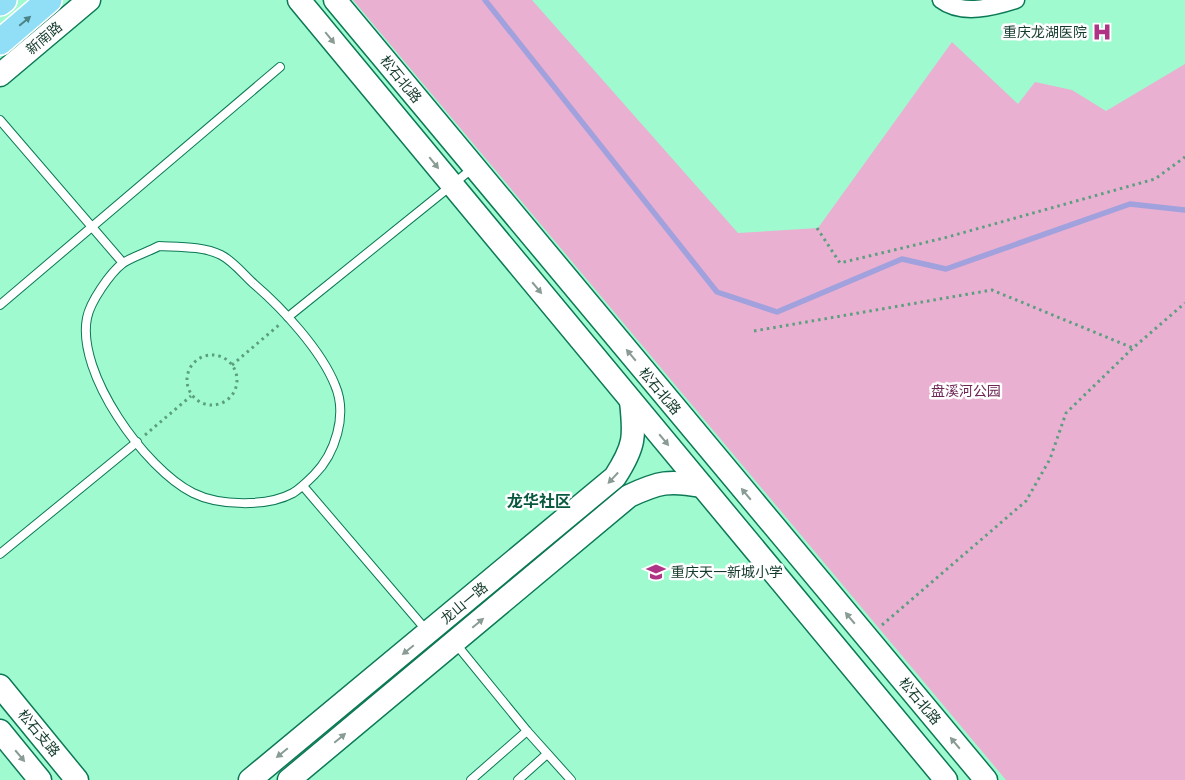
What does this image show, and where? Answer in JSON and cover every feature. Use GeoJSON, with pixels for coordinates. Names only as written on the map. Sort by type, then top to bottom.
{"type":"FeatureCollection","features":[{"type":"Feature","properties":{"kind":"main road"},"geometry":{"type":"LineString","coordinates":[[0,3],[4,0]]}},
{"type":"Feature","properties":{"kind":"main road","name":"新南路"},"geometry":{"type":"LineString","coordinates":[[0,42],[49,0]]}},
{"type":"Feature","properties":{"kind":"main road","name":"新南路"},"geometry":{"type":"LineString","coordinates":[[0,75],[88,0]]}},
{"type":"Feature","properties":{"kind":"main road","name":"松石北路"},"geometry":{"type":"LineString","coordinates":[[299,0],[946,780]]}},
{"type":"Feature","properties":{"kind":"main road","name":"松石北路"},"geometry":{"type":"LineString","coordinates":[[335,0],[473,168],[986,780]]}},
{"type":"Feature","properties":{"kind":"main road","name":"龙山一路"},"geometry":{"type":"LineString","coordinates":[[250,780],[615,478],[629,455],[635,432],[631,401]]}},
{"type":"Feature","properties":{"kind":"main road","name":"龙山一路"},"geometry":{"type":"LineString","coordinates":[[289,780],[629,496],[651,486],[673,481],[702,486]]}},
{"type":"Feature","properties":{"kind":"main road","name":"松石支路"},"geometry":{"type":"LineString","coordinates":[[0,686],[78,780]]}},
{"type":"Feature","properties":{"kind":"main road","name":"松石支路"},"geometry":{"type":"LineString","coordinates":[[0,731],[40,780]]}},
{"type":"Feature","properties":{"kind":"street"},"geometry":{"type":"LineString","coordinates":[[941,0],[967,8],[993,8],[1016,0]]}},
{"type":"Feature","properties":{"kind":"lane"},"geometry":{"type":"LineString","coordinates":[[0,305],[280,67]]}},
{"type":"Feature","properties":{"kind":"lane"},"geometry":{"type":"LineString","coordinates":[[0,120],[123,263]]}},
{"type":"Feature","properties":{"kind":"lane"},"geometry":{"type":"LineString","coordinates":[[288,317],[473,168]]}},
{"type":"Feature","properties":{"kind":"lane"},"geometry":{"type":"LineString","coordinates":[[159,246],[188,247],[222,255],[276,302],[288,317],[336,386],[339,408],[337,438],[326,463],[303,486],[291,494],[239,504],[194,494],[176,483],[137,442],[98,382],[86,342],[87,318],[103,284],[123,263],[159,246]]}},
{"type":"Feature","properties":{"kind":"lane"},"geometry":{"type":"LineString","coordinates":[[0,554],[137,442]]}},
{"type":"Feature","properties":{"kind":"lane"},"geometry":{"type":"LineString","coordinates":[[303,486],[429,633]]}},
{"type":"Feature","properties":{"kind":"lane"},"geometry":{"type":"LineString","coordinates":[[455,642],[527,731],[570,780]]}},
{"type":"Feature","properties":{"kind":"lane"},"geometry":{"type":"LineString","coordinates":[[471,780],[527,731]]}},
{"type":"Feature","properties":{"kind":"lane"},"geometry":{"type":"LineString","coordinates":[[518,780],[547,754]]}},
{"type":"Feature","properties":{"kind":"path"},"geometry":{"type":"LineString","coordinates":[[818,228],[840,263],[944,238],[1154,178],[1185,157]]}},
{"type":"Feature","properties":{"kind":"path"},"geometry":{"type":"LineString","coordinates":[[754,331],[992,290],[1133,348]]}},
{"type":"Feature","properties":{"kind":"path"},"geometry":{"type":"LineString","coordinates":[[867,638],[1026,501],[1050,459],[1066,413],[1133,348],[1185,303]]}},
{"type":"Feature","properties":{"kind":"path"},"geometry":{"type":"LineString","coordinates":[[232,365],[288,317]]}},
{"type":"Feature","properties":{"kind":"path"},"geometry":{"type":"LineString","coordinates":[[212,355],[221,356],[232,365],[237,377],[237,386],[228,400],[211,406],[202,404],[191,396],[186,384],[186,375],[196,360],[212,355]]}},
{"type":"Feature","properties":{"kind":"path"},"geometry":{"type":"LineString","coordinates":[[137,442],[191,396]]}},
{"type":"Feature","properties":{"kind":"green space","name":"盘溪河公园"},"geometry":{"type":"Polygon","coordinates":[[[353,0],[532,0],[738,233],[818,228],[952,42],[1018,104],[1035,82],[1072,90],[1106,111],[1185,64],[1185,780],[1006,780],[353,0]]]}},
{"type":"Feature","properties":{"kind":"waterway"},"geometry":{"type":"LineString","coordinates":[[485,0],[717,292],[777,312],[902,259],[946,269],[1130,204],[1185,210]]}},
{"type":"Feature","properties":{"kind":"place","name":"重庆龙湖医院"},"geometry":{"type":"Point","coordinates":[1102,32]}},
{"type":"Feature","properties":{"kind":"place","name":"重庆天一新城小学"},"geometry":{"type":"Point","coordinates":[656,572]}},
{"type":"Feature","properties":{"kind":"district","name":"龙华社区"},"geometry":{"type":"Point","coordinates":[539,501]}}]}
